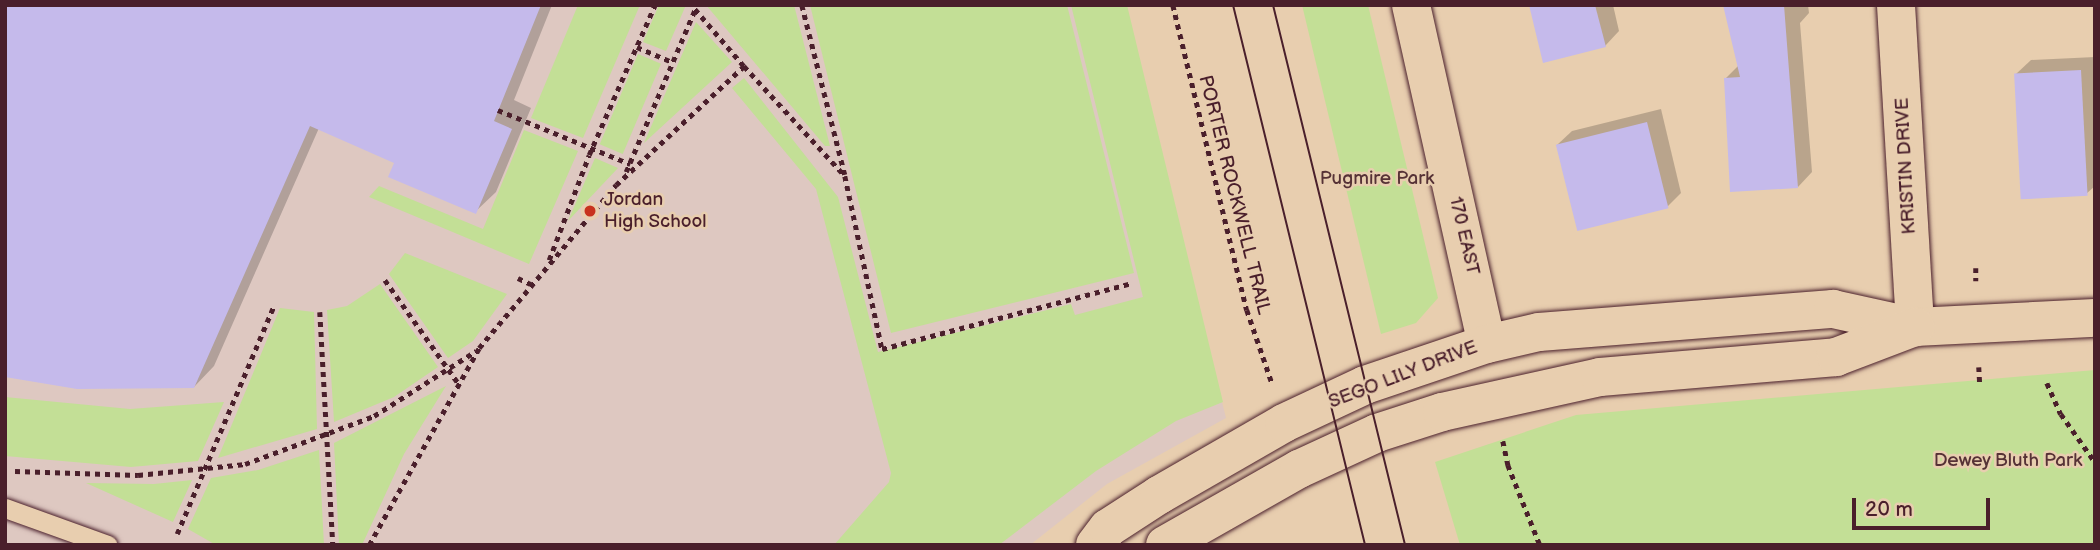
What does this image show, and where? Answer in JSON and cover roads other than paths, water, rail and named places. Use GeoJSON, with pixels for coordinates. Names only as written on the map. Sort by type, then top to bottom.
{"type":"FeatureCollection","features":[{"type":"Feature","properties":{"kind":"main road","name":"170 EAST"},"geometry":{"type":"LineString","coordinates":[[1411,5],[1487,344]]}},
{"type":"Feature","properties":{"kind":"main road","name":"KRISTIN DRIVE"},"geometry":{"type":"LineString","coordinates":[[1896,5],[1915,327]]}},
{"type":"Feature","properties":{"kind":"main road","name":"SEGO LILY DRIVE"},"geometry":{"type":"LineString","coordinates":[[1095,545],[1108,528],[1159,495],[1284,423],[1366,385],[1487,344],[1539,332],[1833,309],[1915,327],[2095,318]]}},
{"type":"Feature","properties":{"kind":"main road","name":"SEGO LILY DRIVE"},"geometry":{"type":"LineString","coordinates":[[1165,545],[1310,464],[1377,433],[1442,412],[1600,377],[1836,357],[1915,327]]}},
{"type":"Feature","properties":{"kind":"lane"},"geometry":{"type":"LineString","coordinates":[[5,508],[108,545]]}},
{"type":"Feature","properties":{"kind":"tram line"},"geometry":{"type":"LineString","coordinates":[[1233,5],[1365,545]]}},
{"type":"Feature","properties":{"kind":"tram line"},"geometry":{"type":"LineString","coordinates":[[1273,5],[1405,545]]}},
{"type":"Feature","properties":{"kind":"place","name":"Jordan High School"},"geometry":{"type":"Point","coordinates":[590,211]}},
{"type":"Feature","properties":{"kind":"park label","name":"Pugmire Park"},"geometry":{"type":"Point","coordinates":[1377,179]}},
{"type":"Feature","properties":{"kind":"park label","name":"Dewey Bluth Park"},"geometry":{"type":"Point","coordinates":[2008,461]}}]}
